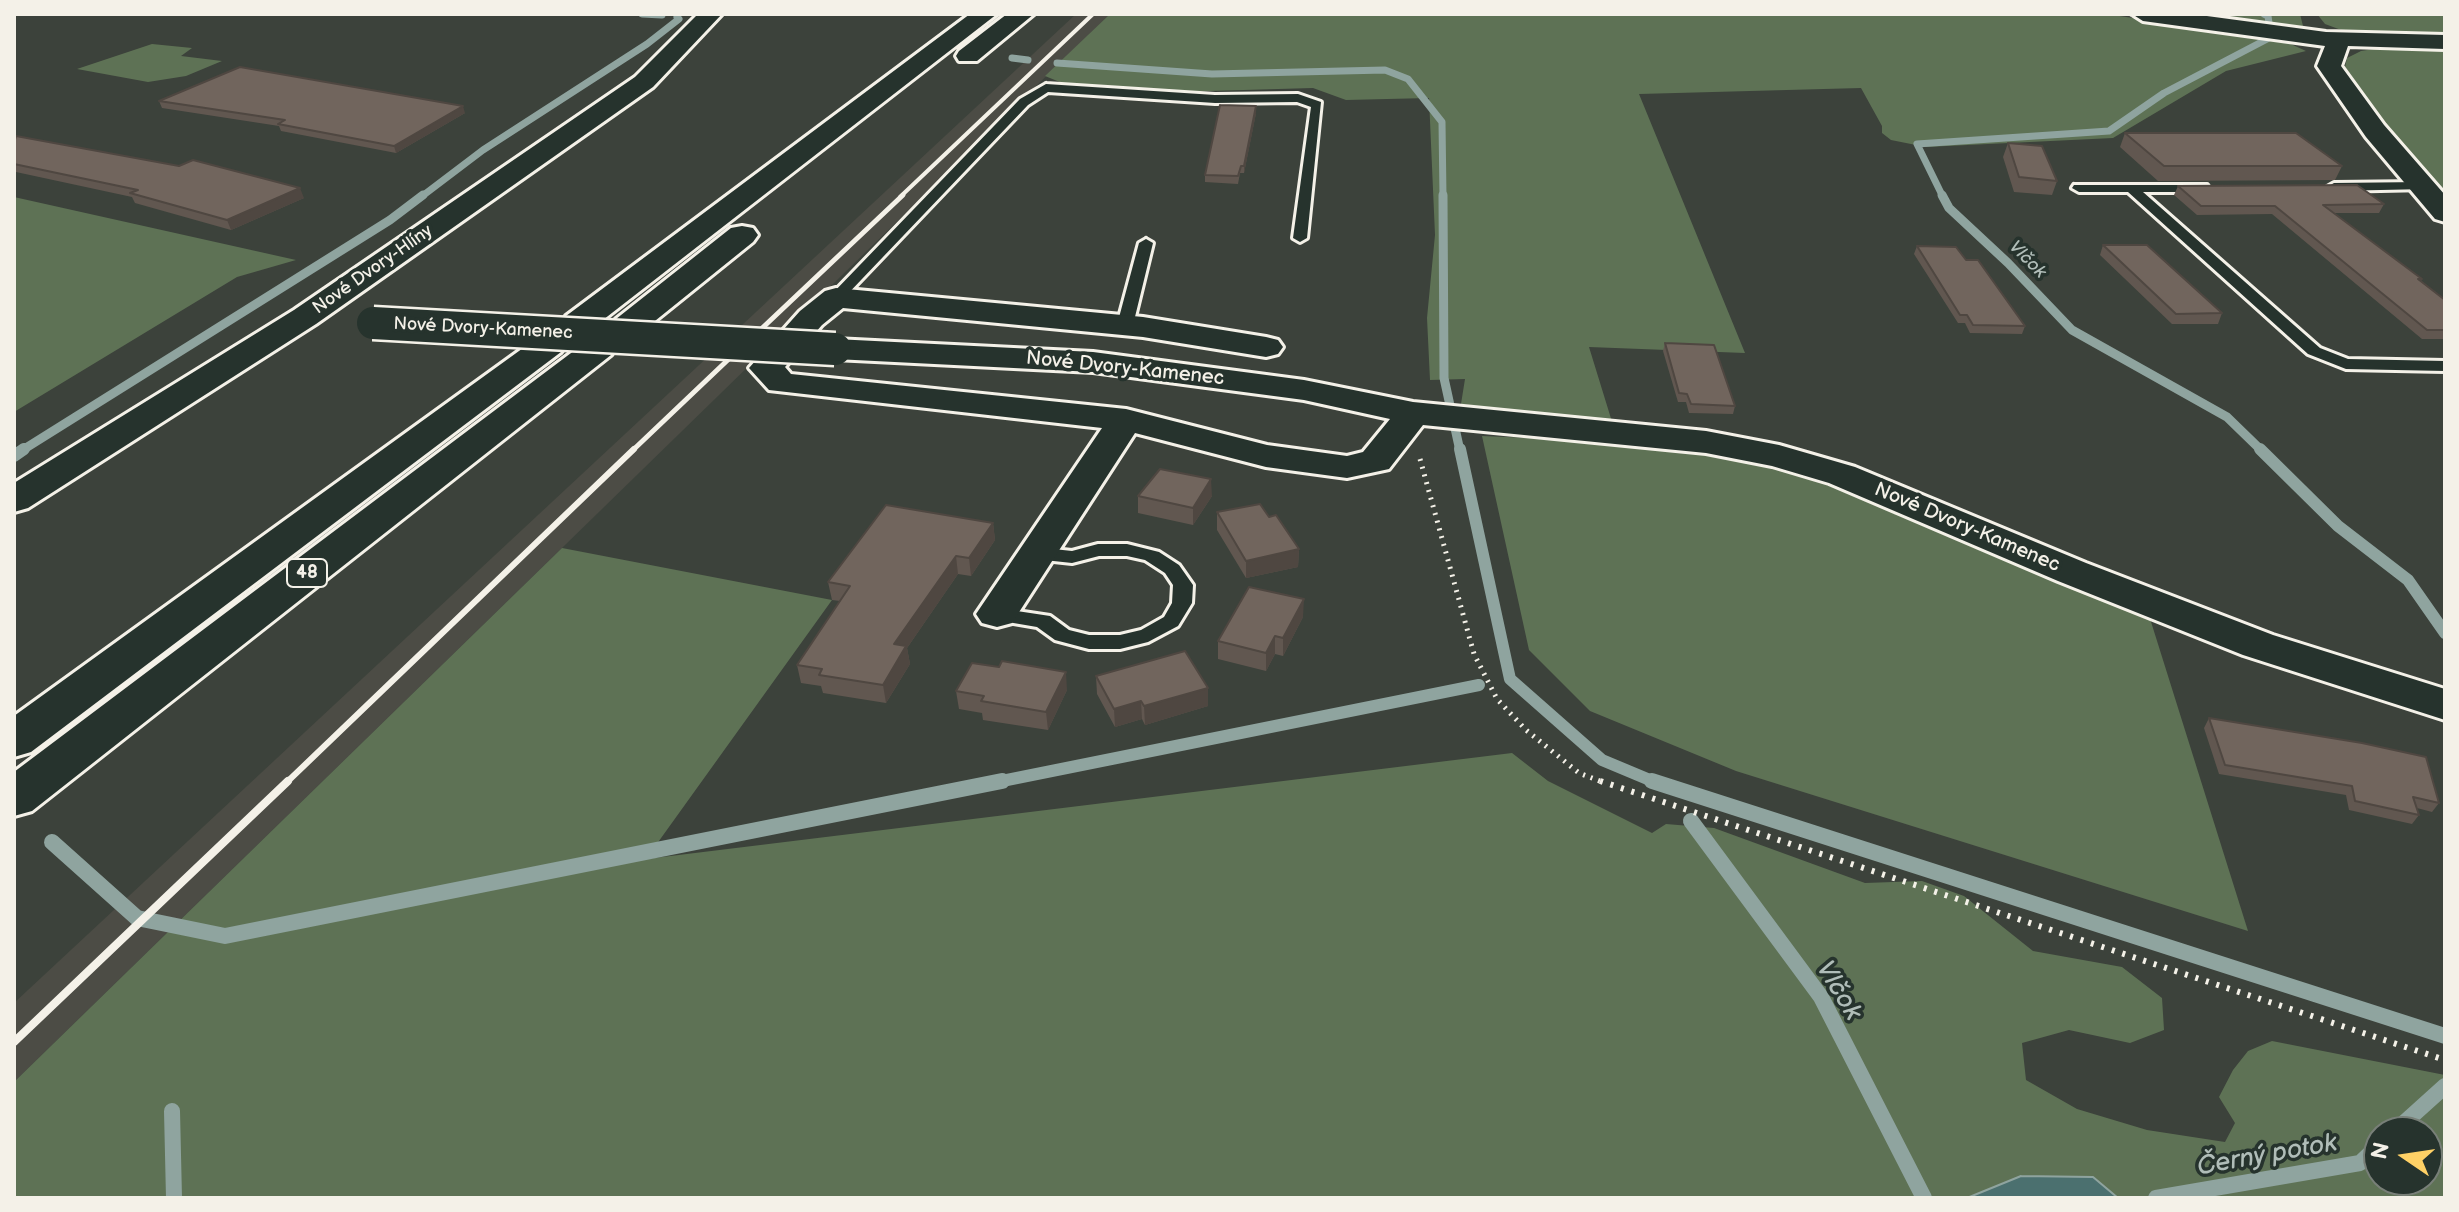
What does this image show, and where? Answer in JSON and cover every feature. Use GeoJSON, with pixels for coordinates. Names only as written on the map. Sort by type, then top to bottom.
{"type":"FeatureCollection","features":[{"type":"Feature","properties":{"kind":"highway"},"geometry":{"type":"LineString","coordinates":[[588,335],[985,14]]}},
{"type":"Feature","properties":{"kind":"highway"},"geometry":{"type":"LineString","coordinates":[[812,180],[1022,14]]}},
{"type":"Feature","properties":{"kind":"highway"},"geometry":{"type":"LineString","coordinates":[[588,335],[763,219]]}},
{"type":"Feature","properties":{"kind":"highway","name":"48"},"geometry":{"type":"LineString","coordinates":[[14,740],[588,335]]}},
{"type":"Feature","properties":{"kind":"highway","name":"48"},"geometry":{"type":"LineString","coordinates":[[14,798],[588,335]]}},
{"type":"Feature","properties":{"kind":"street","name":"Nové Dvory-Hlíny"},"geometry":{"type":"LineString","coordinates":[[14,500],[305,317],[644,82],[711,14]]}},
{"type":"Feature","properties":{"kind":"street"},"geometry":{"type":"LineString","coordinates":[[2143,14],[2341,40],[2445,42]]}},
{"type":"Feature","properties":{"kind":"street"},"geometry":{"type":"LineString","coordinates":[[2341,40],[2329,66],[2375,131],[2445,213]]}},
{"type":"Feature","properties":{"kind":"street","name":"Nové Dvory-Kamenec"},"geometry":{"type":"LineString","coordinates":[[836,298],[1125,325],[1266,347]]}},
{"type":"Feature","properties":{"kind":"street"},"geometry":{"type":"LineString","coordinates":[[836,298],[811,318],[766,368],[781,383],[1126,420],[1266,456],[1347,467],[1376,461],[1413,422]]}},
{"type":"Feature","properties":{"kind":"street","name":"Nové Dvory-Kamenec"},"geometry":{"type":"LineString","coordinates":[[305,317],[1093,362],[1304,390],[1413,422],[1473,418],[1706,442],[1779,456],[1842,475],[2072,572],[2258,645],[2445,705]]}},
{"type":"Feature","properties":{"kind":"street"},"geometry":{"type":"LineString","coordinates":[[997,614],[1126,420]]}},
{"type":"Feature","properties":{"kind":"lane"},"geometry":{"type":"LineString","coordinates":[[836,298],[1024,102],[1046,88],[1215,99],[1298,98],[1317,105],[1300,238]]}},
{"type":"Feature","properties":{"kind":"lane"},"geometry":{"type":"LineString","coordinates":[[2315,187],[2422,186]]}},
{"type":"Feature","properties":{"kind":"lane"},"geometry":{"type":"LineString","coordinates":[[2079,188],[2223,188]]}},
{"type":"Feature","properties":{"kind":"lane"},"geometry":{"type":"LineString","coordinates":[[2131,188],[2314,351],[2346,364],[2445,366]]}},
{"type":"Feature","properties":{"kind":"lane"},"geometry":{"type":"LineString","coordinates":[[1125,325],[1146,243]]}},
{"type":"Feature","properties":{"kind":"lane"},"geometry":{"type":"LineString","coordinates":[[997,614],[1043,621],[1062,635],[1089,642],[1120,642],[1148,635],[1171,621],[1182,603],[1183,585],[1172,569],[1152,556],[1127,550],[1098,550],[1072,557],[1035,553]]}},
{"type":"Feature","properties":{"kind":"path"},"geometry":{"type":"LineString","coordinates":[[1413,422],[1474,654],[1497,699],[1526,730],[1579,773],[2445,1060]]}},
{"type":"Feature","properties":{"kind":"shaded area"},"geometry":{"type":"Polygon","coordinates":[[[1076,14],[1110,14],[14,1082],[14,1003],[1076,14]]]}},
{"type":"Feature","properties":{"kind":"green space"},"geometry":{"type":"Polygon","coordinates":[[[1110,14],[2106,14],[2282,40],[2306,51],[2226,71],[2113,138],[1926,147],[1891,140],[1882,133],[1882,126],[1861,88],[1639,94],[1745,353],[1589,347],[1613,425],[1461,404],[1465,379],[1430,380],[1427,318],[1435,235],[1429,98],[1346,100],[1313,88],[1175,92],[1067,85],[1045,76],[1110,14]]]}},
{"type":"Feature","properties":{"kind":"green space"},"geometry":{"type":"Polygon","coordinates":[[[2175,14],[2300,14],[2304,30],[2175,14]]]}},
{"type":"Feature","properties":{"kind":"green space"},"geometry":{"type":"Polygon","coordinates":[[[2317,14],[2445,14],[2445,38],[2352,34],[2325,24],[2317,14]]]}},
{"type":"Feature","properties":{"kind":"green space"},"geometry":{"type":"Polygon","coordinates":[[[152,44],[192,48],[181,56],[222,61],[186,76],[148,82],[77,69],[152,44]]]}},
{"type":"Feature","properties":{"kind":"green space"},"geometry":{"type":"Polygon","coordinates":[[[2386,47],[2445,47],[2445,194],[2428,183],[2345,67],[2347,58],[2361,51],[2386,47]]]}},
{"type":"Feature","properties":{"kind":"green space"},"geometry":{"type":"Polygon","coordinates":[[[14,197],[296,260],[237,277],[14,412],[14,197]]]}},
{"type":"Feature","properties":{"kind":"green space"},"geometry":{"type":"Polygon","coordinates":[[[1482,436],[1628,442],[1756,456],[1841,481],[2147,609],[2248,931],[1736,771],[1590,711],[1529,650],[1482,436]]]}},
{"type":"Feature","properties":{"kind":"green space"},"geometry":{"type":"Polygon","coordinates":[[[562,548],[832,600],[646,859],[1512,753],[1548,781],[1652,833],[1666,824],[1714,828],[1865,883],[1922,881],[1964,896],[2033,951],[2122,967],[2162,998],[2164,1030],[2130,1043],[2069,1030],[2022,1043],[2026,1080],[2077,1109],[2147,1130],[2225,1142],[2235,1123],[2219,1097],[2233,1070],[2248,1051],[2272,1041],[2445,1075],[2445,1198],[14,1198],[14,1082],[562,548]]]}},
{"type":"Feature","properties":{"kind":"water"},"geometry":{"type":"Polygon","coordinates":[[[2021,1176],[2093,1177],[2118,1198],[1967,1198],[2021,1176]]]}},
{"type":"Feature","properties":{"kind":"building"},"geometry":{"type":"Polygon","coordinates":[[[240,67],[463,106],[394,146],[278,124],[285,120],[159,101],[240,67]]]}},
{"type":"Feature","properties":{"kind":"building"},"geometry":{"type":"Polygon","coordinates":[[[1220,105],[1256,106],[1244,166],[1241,166],[1238,176],[1205,175],[1220,105]]]}},
{"type":"Feature","properties":{"kind":"building"},"geometry":{"type":"Polygon","coordinates":[[[2125,133],[2296,133],[2342,166],[2164,166],[2125,133]]]}},
{"type":"Feature","properties":{"kind":"building"},"geometry":{"type":"Polygon","coordinates":[[[16,136],[179,166],[193,160],[300,188],[227,220],[130,193],[138,190],[14,164],[16,136]]]}},
{"type":"Feature","properties":{"kind":"building"},"geometry":{"type":"Polygon","coordinates":[[[2008,143],[2042,146],[2057,181],[2019,177],[2008,143]]]}},
{"type":"Feature","properties":{"kind":"building"},"geometry":{"type":"Polygon","coordinates":[[[2357,185],[2384,204],[2323,205],[2422,279],[2418,279],[2445,300],[2445,330],[2427,330],[2275,206],[2201,206],[2178,186],[2357,185]]]}},
{"type":"Feature","properties":{"kind":"building"},"geometry":{"type":"Polygon","coordinates":[[[2103,245],[2147,245],[2222,313],[2176,314],[2103,245]]]}},
{"type":"Feature","properties":{"kind":"building"},"geometry":{"type":"Polygon","coordinates":[[[1917,246],[1956,247],[1966,260],[1978,260],[2025,326],[1973,325],[1967,315],[1960,315],[1917,246]]]}},
{"type":"Feature","properties":{"kind":"building"},"geometry":{"type":"Polygon","coordinates":[[[1665,343],[1714,345],[1735,406],[1691,404],[1687,394],[1679,393],[1665,343]]]}},
{"type":"Feature","properties":{"kind":"building"},"geometry":{"type":"Polygon","coordinates":[[[1160,469],[1211,479],[1193,508],[1138,496],[1160,469]]]}},
{"type":"Feature","properties":{"kind":"building"},"geometry":{"type":"Polygon","coordinates":[[[1260,504],[1269,517],[1276,515],[1299,549],[1246,561],[1217,512],[1260,504]]]}},
{"type":"Feature","properties":{"kind":"building"},"geometry":{"type":"Polygon","coordinates":[[[886,505],[993,523],[969,558],[956,556],[894,644],[906,646],[883,685],[819,675],[822,669],[797,665],[850,586],[828,582],[886,505]]]}},
{"type":"Feature","properties":{"kind":"building"},"geometry":{"type":"Polygon","coordinates":[[[1249,587],[1304,599],[1283,638],[1275,636],[1266,653],[1218,641],[1249,587]]]}},
{"type":"Feature","properties":{"kind":"building"},"geometry":{"type":"Polygon","coordinates":[[[1185,651],[1208,688],[1144,706],[1141,701],[1114,709],[1096,676],[1185,651]]]}},
{"type":"Feature","properties":{"kind":"building"},"geometry":{"type":"Polygon","coordinates":[[[1002,661],[1066,672],[1046,712],[981,701],[984,696],[956,691],[972,663],[999,667],[1002,661]]]}},
{"type":"Feature","properties":{"kind":"building"},"geometry":{"type":"Polygon","coordinates":[[[2209,718],[2362,743],[2426,757],[2439,803],[2413,797],[2419,815],[2355,801],[2352,786],[2225,765],[2209,718]]]}},
{"type":"Feature","properties":{"kind":"waterway"},"geometry":{"type":"LineString","coordinates":[[642,14],[662,15]]}},
{"type":"Feature","properties":{"kind":"waterway","name":"Vlčok"},"geometry":{"type":"LineString","coordinates":[[1942,195],[1917,144],[2109,131],[2164,93],[2271,37],[2268,16],[2264,14]]}},
{"type":"Feature","properties":{"kind":"waterway"},"geometry":{"type":"LineString","coordinates":[[421,197],[483,150],[647,44],[679,19],[677,17]]}},
{"type":"Feature","properties":{"kind":"waterway"},"geometry":{"type":"LineString","coordinates":[[1012,58],[1028,60]]}},
{"type":"Feature","properties":{"kind":"waterway"},"geometry":{"type":"LineString","coordinates":[[1057,63],[1212,74],[1385,70],[1408,79],[1442,122],[1443,197]]}},
{"type":"Feature","properties":{"kind":"waterway"},"geometry":{"type":"LineString","coordinates":[[22,450],[390,220],[423,195]]}},
{"type":"Feature","properties":{"kind":"waterway"},"geometry":{"type":"LineString","coordinates":[[1443,195],[1444,378],[1460,451]]}},
{"type":"Feature","properties":{"kind":"waterway","name":"Vlčok"},"geometry":{"type":"LineString","coordinates":[[1942,195],[1949,208],[2008,263],[2072,330],[2227,417],[2262,451]]}},
{"type":"Feature","properties":{"kind":"waterway"},"geometry":{"type":"LineString","coordinates":[[1460,449],[1510,679],[1602,760],[1653,781]]}},
{"type":"Feature","properties":{"kind":"waterway","name":"Vlčok"},"geometry":{"type":"LineString","coordinates":[[2260,449],[2338,526],[2408,580],[2445,633]]}},
{"type":"Feature","properties":{"kind":"waterway"},"geometry":{"type":"LineString","coordinates":[[14,456],[22,450]]}},
{"type":"Feature","properties":{"kind":"waterway"},"geometry":{"type":"LineString","coordinates":[[995,782],[1479,685]]}},
{"type":"Feature","properties":{"kind":"waterway"},"geometry":{"type":"LineString","coordinates":[[995,782],[1002,781]]}},
{"type":"Feature","properties":{"kind":"waterway"},"geometry":{"type":"LineString","coordinates":[[1653,781],[2445,1036]]}},
{"type":"Feature","properties":{"kind":"waterway"},"geometry":{"type":"LineString","coordinates":[[1653,781],[1657,783]]}},
{"type":"Feature","properties":{"kind":"waterway"},"geometry":{"type":"LineString","coordinates":[[52,842],[137,918],[225,936],[995,782]]}},
{"type":"Feature","properties":{"kind":"waterway","name":"Vlčok"},"geometry":{"type":"LineString","coordinates":[[1691,821],[1821,997],[1924,1198]]}},
{"type":"Feature","properties":{"kind":"waterway","name":"Černý potok"},"geometry":{"type":"LineString","coordinates":[[2412,1116],[2445,1086]]}},
{"type":"Feature","properties":{"kind":"waterway"},"geometry":{"type":"LineString","coordinates":[[172,1111],[174,1198]]}},
{"type":"Feature","properties":{"kind":"waterway","name":"Černý potok"},"geometry":{"type":"LineString","coordinates":[[2156,1198],[2363,1160]]}},
{"type":"Feature","properties":{"kind":"railway"},"geometry":{"type":"LineString","coordinates":[[900,197],[1093,14]]}},
{"type":"Feature","properties":{"kind":"railway"},"geometry":{"type":"LineString","coordinates":[[757,333],[903,195]]}},
{"type":"Feature","properties":{"kind":"railway"},"geometry":{"type":"LineString","coordinates":[[632,451],[733,355]]}},
{"type":"Feature","properties":{"kind":"railway"},"geometry":{"type":"LineString","coordinates":[[286,783],[634,449]]}},
{"type":"Feature","properties":{"kind":"railway"},"geometry":{"type":"LineString","coordinates":[[14,1042],[288,781]]}}]}
